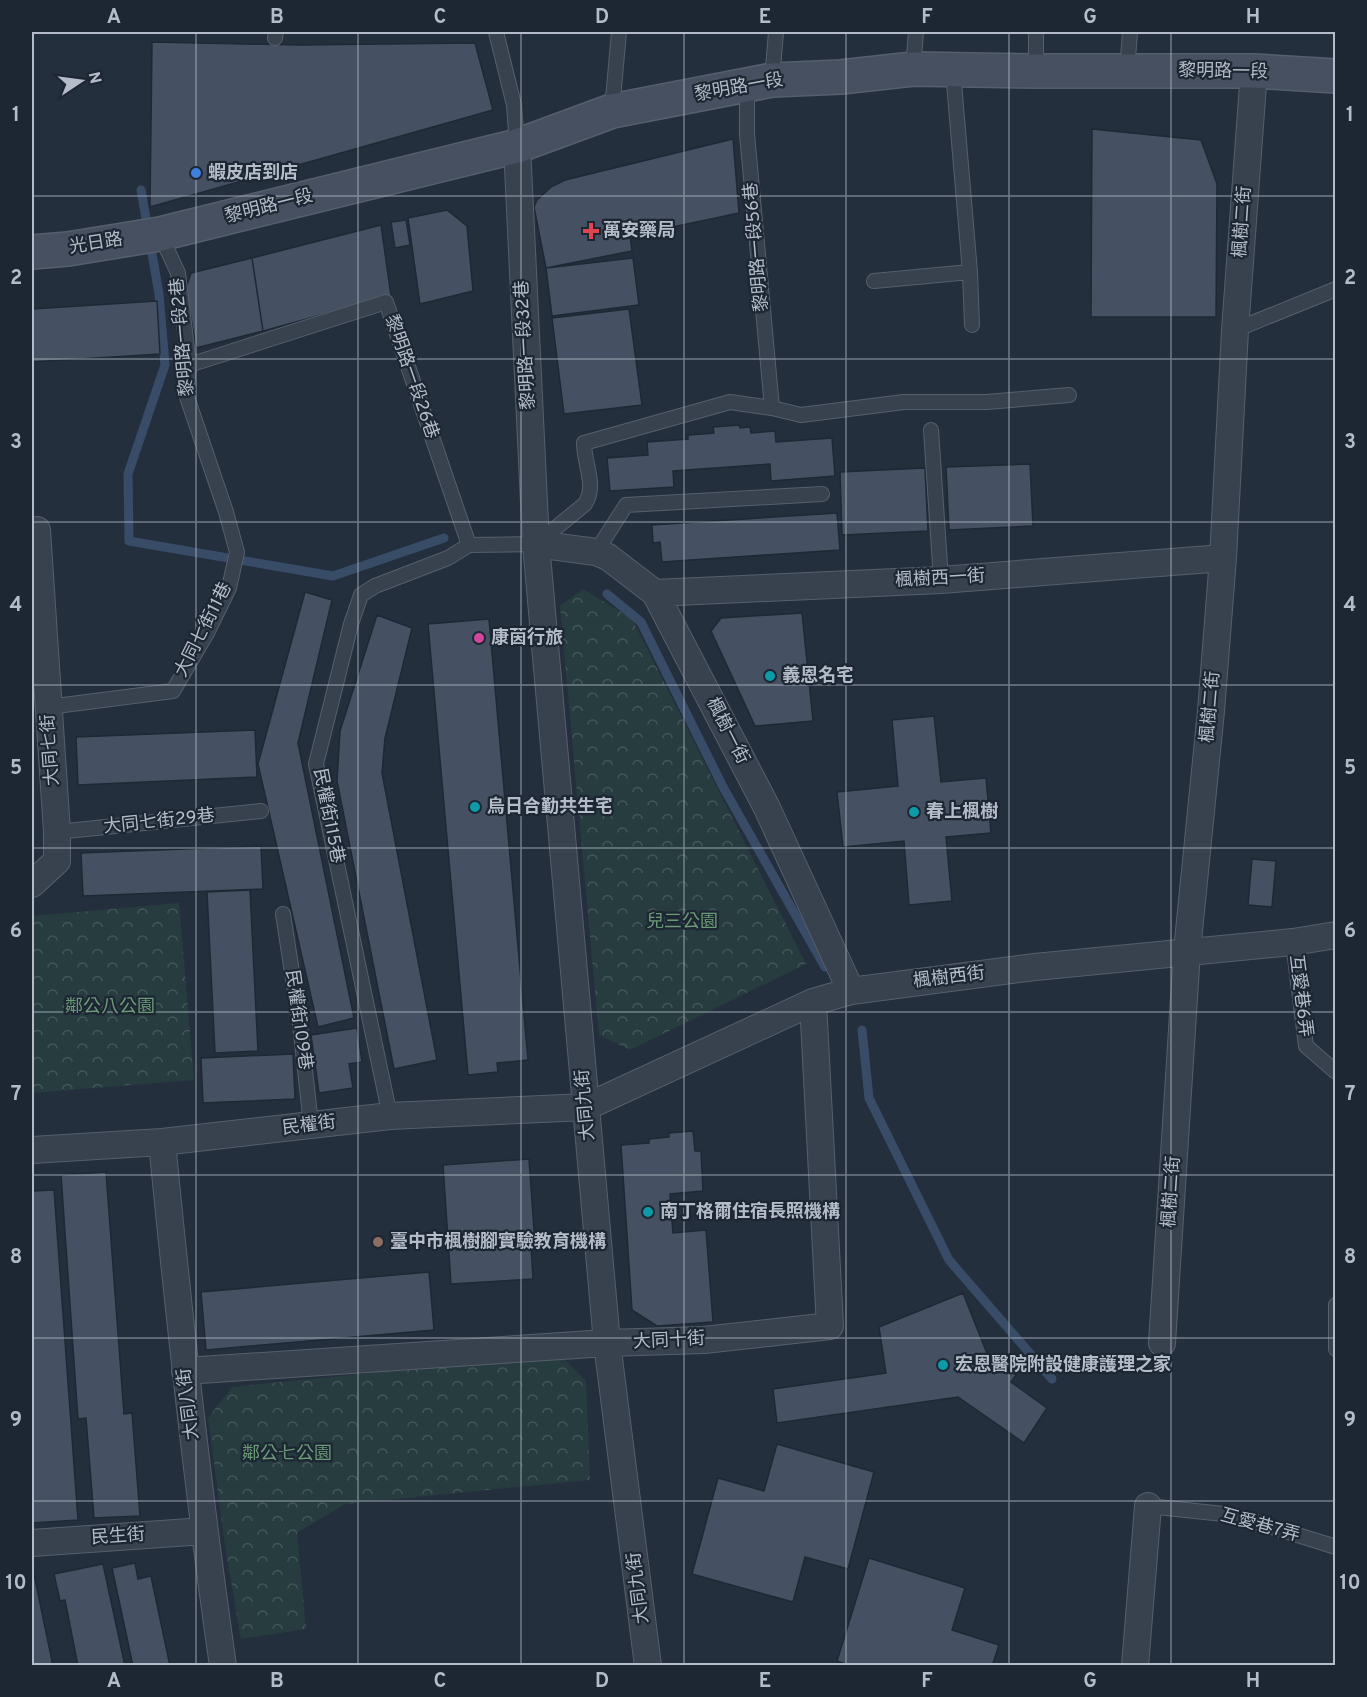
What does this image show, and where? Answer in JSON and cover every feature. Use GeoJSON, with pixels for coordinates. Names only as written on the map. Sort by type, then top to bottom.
{"type":"FeatureCollection","features":[{"type":"Feature","properties":{"kind":"main road","name":"黎明路一段"},"geometry":{"type":"LineString","coordinates":[[158,230],[517,146],[612,111],[760,83],[913,69],[1254,71],[1335,76]]}},
{"type":"Feature","properties":{"kind":"main road","name":"光日路"},"geometry":{"type":"LineString","coordinates":[[32,252],[68,249],[158,230]]}},
{"type":"Feature","properties":{"kind":"street","name":"楓樹二街"},"geometry":{"type":"LineString","coordinates":[[1162,1343],[1188,951],[1223,558],[1235,330],[1254,71]]}},
{"type":"Feature","properties":{"kind":"street","name":"黎明路一段32巷"},"geometry":{"type":"LineString","coordinates":[[517,146],[536,544]]}},
{"type":"Feature","properties":{"kind":"street","name":"大同七街"},"geometry":{"type":"LineString","coordinates":[[32,884],[57,861],[57,832],[34,530]]}},
{"type":"Feature","properties":{"kind":"street","name":"楓樹一街"},"geometry":{"type":"LineString","coordinates":[[536,544],[596,552],[608,557],[655,593],[767,808],[851,991]]}},
{"type":"Feature","properties":{"kind":"street","name":"大同九街"},"geometry":{"type":"LineString","coordinates":[[536,544],[607,1343],[648,1665]]}},
{"type":"Feature","properties":{"kind":"street","name":"楓樹西一街"},"geometry":{"type":"LineString","coordinates":[[655,593],[941,580],[1223,558]]}},
{"type":"Feature","properties":{"kind":"street","name":"楓樹西街"},"geometry":{"type":"LineString","coordinates":[[586,1107],[813,1002],[851,991],[1035,967],[1293,942],[1335,935]]}},
{"type":"Feature","properties":{"kind":"street","name":"大同十街"},"geometry":{"type":"LineString","coordinates":[[185,1371],[607,1343],[704,1340],[830,1326],[813,1002]]}},
{"type":"Feature","properties":{"kind":"street","name":"民權街"},"geometry":{"type":"LineString","coordinates":[[32,1150],[162,1143],[390,1116],[586,1107]]}},
{"type":"Feature","properties":{"kind":"street","name":"大同八街"},"geometry":{"type":"LineString","coordinates":[[162,1143],[185,1371],[223,1665]]}},
{"type":"Feature","properties":{"kind":"street"},"geometry":{"type":"LineString","coordinates":[[1135,1665],[1148,1506]]}},
{"type":"Feature","properties":{"kind":"street","name":"民生街"},"geometry":{"type":"LineString","coordinates":[[32,1543],[204,1531]]}},
{"type":"Feature","properties":{"kind":"lane"},"geometry":{"type":"LineString","coordinates":[[496,32],[514,105],[517,146]]}},
{"type":"Feature","properties":{"kind":"lane"},"geometry":{"type":"LineString","coordinates":[[612,111],[619,32]]}},
{"type":"Feature","properties":{"kind":"lane","name":"黎明路一段56巷"},"geometry":{"type":"LineString","coordinates":[[772,408],[747,134],[776,32]]}},
{"type":"Feature","properties":{"kind":"lane"},"geometry":{"type":"LineString","coordinates":[[913,69],[916,32]]}},
{"type":"Feature","properties":{"kind":"lane"},"geometry":{"type":"LineString","coordinates":[[1036,32],[1036,71]]}},
{"type":"Feature","properties":{"kind":"lane"},"geometry":{"type":"LineString","coordinates":[[1127,71],[1130,32]]}},
{"type":"Feature","properties":{"kind":"lane"},"geometry":{"type":"LineString","coordinates":[[953,70],[970,272],[972,325]]}},
{"type":"Feature","properties":{"kind":"lane","name":"黎明路一段2巷"},"geometry":{"type":"LineString","coordinates":[[158,230],[178,273],[189,365],[186,394],[226,512],[237,552]]}},
{"type":"Feature","properties":{"kind":"lane"},"geometry":{"type":"LineString","coordinates":[[874,281],[970,272]]}},
{"type":"Feature","properties":{"kind":"lane"},"geometry":{"type":"LineString","coordinates":[[1235,330],[1335,289]]}},
{"type":"Feature","properties":{"kind":"lane","name":"黎明路一段26巷"},"geometry":{"type":"LineString","coordinates":[[189,365],[386,302],[470,545]]}},
{"type":"Feature","properties":{"kind":"lane"},"geometry":{"type":"LineString","coordinates":[[536,544],[585,504],[589,497],[591,485],[584,444],[730,402],[801,415],[904,402],[987,402],[1069,395]]}},
{"type":"Feature","properties":{"kind":"lane"},"geometry":{"type":"LineString","coordinates":[[931,430],[941,580]]}},
{"type":"Feature","properties":{"kind":"lane"},"geometry":{"type":"LineString","coordinates":[[596,552],[626,505],[822,494]]}},
{"type":"Feature","properties":{"kind":"lane","name":"民權街115巷"},"geometry":{"type":"LineString","coordinates":[[390,1116],[316,764],[351,624],[361,595],[375,586],[448,558],[470,545],[536,544]]}},
{"type":"Feature","properties":{"kind":"lane","name":"大同七街11巷"},"geometry":{"type":"LineString","coordinates":[[48,707],[173,691],[207,633],[229,588],[237,552]]}},
{"type":"Feature","properties":{"kind":"lane","name":"大同七街29巷"},"geometry":{"type":"LineString","coordinates":[[57,832],[261,812]]}},
{"type":"Feature","properties":{"kind":"lane","name":"民權街109巷"},"geometry":{"type":"LineString","coordinates":[[283,914],[300,1024],[311,1125]]}},
{"type":"Feature","properties":{"kind":"lane","name":"互愛巷6弄"},"geometry":{"type":"LineString","coordinates":[[1293,942],[1306,1046],[1335,1072]]}},
{"type":"Feature","properties":{"kind":"lane"},"geometry":{"type":"LineString","coordinates":[[1335,1305],[1335,1349]]}},
{"type":"Feature","properties":{"kind":"lane","name":"互愛巷7弄"},"geometry":{"type":"LineString","coordinates":[[1148,1506],[1233,1515],[1335,1547]]}},
{"type":"Feature","properties":{"kind":"green space","name":"兒三公園"},"geometry":{"type":"Polygon","coordinates":[[[583,589],[632,619],[806,964],[630,1050],[599,1035],[560,606],[583,589]]]}},
{"type":"Feature","properties":{"kind":"green space","name":"鄰公八公園"},"geometry":{"type":"Polygon","coordinates":[[[179,903],[194,1080],[32,1093],[32,916],[179,903]]]}},
{"type":"Feature","properties":{"kind":"green space","name":"鄰公七公園"},"geometry":{"type":"Polygon","coordinates":[[[559,1354],[586,1381],[590,1480],[345,1504],[297,1533],[306,1629],[241,1639],[226,1552],[208,1418],[232,1387],[559,1354]]]}},
{"type":"Feature","properties":{"kind":"building"},"geometry":{"type":"Polygon","coordinates":[[[152,42],[298,45],[475,43],[493,110],[150,207],[152,42]]]}},
{"type":"Feature","properties":{"kind":"building"},"geometry":{"type":"Polygon","coordinates":[[[1092,129],[1201,140],[1217,184],[1216,317],[1091,317],[1092,129]]]}},
{"type":"Feature","properties":{"kind":"building"},"geometry":{"type":"Polygon","coordinates":[[[733,139],[739,213],[630,236],[632,251],[546,268],[534,207],[537,200],[551,187],[565,180],[733,139]]]}},
{"type":"Feature","properties":{"kind":"building"},"geometry":{"type":"Polygon","coordinates":[[[447,210],[467,226],[473,291],[420,304],[408,218],[447,210]]]}},
{"type":"Feature","properties":{"kind":"building"},"geometry":{"type":"Polygon","coordinates":[[[406,220],[410,245],[395,248],[391,222],[406,220]]]}},
{"type":"Feature","properties":{"kind":"building"},"geometry":{"type":"Polygon","coordinates":[[[381,225],[391,296],[263,331],[252,258],[381,225]]]}},
{"type":"Feature","properties":{"kind":"building"},"geometry":{"type":"Polygon","coordinates":[[[252,258],[263,331],[196,348],[186,288],[191,273],[252,258]]]}},
{"type":"Feature","properties":{"kind":"building"},"geometry":{"type":"Polygon","coordinates":[[[633,258],[639,305],[552,316],[546,268],[633,258]]]}},
{"type":"Feature","properties":{"kind":"building"},"geometry":{"type":"Polygon","coordinates":[[[157,301],[160,354],[32,362],[32,309],[157,301]]]}},
{"type":"Feature","properties":{"kind":"building"},"geometry":{"type":"Polygon","coordinates":[[[629,309],[642,405],[564,414],[552,318],[629,309]]]}},
{"type":"Feature","properties":{"kind":"building"},"geometry":{"type":"Polygon","coordinates":[[[739,425],[740,428],[750,427],[751,433],[775,431],[776,442],[832,438],[835,476],[771,481],[770,464],[673,471],[674,487],[610,491],[607,458],[648,455],[647,442],[688,439],[688,435],[714,433],[713,427],[739,425]]]}},
{"type":"Feature","properties":{"kind":"building"},"geometry":{"type":"Polygon","coordinates":[[[1030,464],[1033,526],[949,530],[946,467],[1030,464]]]}},
{"type":"Feature","properties":{"kind":"building"},"geometry":{"type":"Polygon","coordinates":[[[925,468],[928,531],[842,535],[840,472],[925,468]]]}},
{"type":"Feature","properties":{"kind":"building"},"geometry":{"type":"Polygon","coordinates":[[[837,513],[840,550],[662,562],[660,542],[653,543],[652,525],[837,513]]]}},
{"type":"Feature","properties":{"kind":"building"},"geometry":{"type":"Polygon","coordinates":[[[305,592],[332,600],[298,743],[354,1018],[318,1027],[258,764],[305,592]]]}},
{"type":"Feature","properties":{"kind":"building","name":"義恩名宅"},"geometry":{"type":"Polygon","coordinates":[[[802,613],[813,721],[755,726],[711,631],[721,618],[802,613]]]}},
{"type":"Feature","properties":{"kind":"building"},"geometry":{"type":"Polygon","coordinates":[[[377,615],[412,628],[385,738],[382,773],[437,1060],[394,1069],[337,781],[340,731],[377,615]]]}},
{"type":"Feature","properties":{"kind":"building","name":"烏日合勤共生宅"},"geometry":{"type":"Polygon","coordinates":[[[489,619],[528,1060],[497,1063],[498,1072],[468,1075],[428,624],[489,619]]]}},
{"type":"Feature","properties":{"kind":"building","name":"春上楓樹"},"geometry":{"type":"Polygon","coordinates":[[[934,716],[941,782],[986,778],[991,833],[946,837],[952,901],[909,905],[904,841],[843,847],[837,792],[898,786],[892,720],[934,716]]]}},
{"type":"Feature","properties":{"kind":"building"},"geometry":{"type":"Polygon","coordinates":[[[255,730],[257,777],[78,785],[76,737],[255,730]]]}},
{"type":"Feature","properties":{"kind":"building"},"geometry":{"type":"Polygon","coordinates":[[[261,846],[263,889],[83,896],[81,853],[261,846]]]}},
{"type":"Feature","properties":{"kind":"building"},"geometry":{"type":"Polygon","coordinates":[[[1252,859],[1276,861],[1272,907],[1248,905],[1252,859]]]}},
{"type":"Feature","properties":{"kind":"building"},"geometry":{"type":"Polygon","coordinates":[[[250,890],[258,1051],[215,1053],[207,892],[250,890]]]}},
{"type":"Feature","properties":{"kind":"building"},"geometry":{"type":"Polygon","coordinates":[[[357,1028],[362,1062],[349,1064],[353,1088],[319,1093],[311,1035],[357,1028]]]}},
{"type":"Feature","properties":{"kind":"building"},"geometry":{"type":"Polygon","coordinates":[[[293,1054],[295,1099],[203,1103],[201,1058],[293,1054]]]}},
{"type":"Feature","properties":{"kind":"building","name":"南丁格爾住宿長照機構"},"geometry":{"type":"Polygon","coordinates":[[[693,1131],[695,1151],[701,1151],[703,1191],[670,1194],[673,1233],[706,1230],[713,1322],[657,1326],[632,1310],[621,1145],[649,1143],[649,1139],[669,1137],[669,1133],[693,1131]]]}},
{"type":"Feature","properties":{"kind":"building"},"geometry":{"type":"Polygon","coordinates":[[[529,1159],[535,1244],[531,1244],[533,1279],[451,1284],[443,1165],[529,1159]]]}},
{"type":"Feature","properties":{"kind":"building"},"geometry":{"type":"Polygon","coordinates":[[[106,1172],[124,1414],[132,1413],[140,1516],[94,1518],[86,1418],[78,1419],[61,1175],[106,1172]]]}},
{"type":"Feature","properties":{"kind":"building"},"geometry":{"type":"Polygon","coordinates":[[[54,1190],[78,1520],[32,1523],[32,1191],[54,1190]]]}},
{"type":"Feature","properties":{"kind":"building"},"geometry":{"type":"Polygon","coordinates":[[[429,1272],[434,1330],[206,1350],[201,1292],[429,1272]]]}},
{"type":"Feature","properties":{"kind":"building","name":"宏恩醫院附設健康護理之家"},"geometry":{"type":"Polygon","coordinates":[[[963,1293],[988,1356],[1016,1375],[1011,1382],[1047,1408],[1024,1443],[958,1397],[777,1423],[773,1389],[886,1373],[879,1327],[963,1293]]]}},
{"type":"Feature","properties":{"kind":"building"},"geometry":{"type":"Polygon","coordinates":[[[777,1444],[874,1472],[848,1569],[805,1557],[793,1602],[692,1574],[718,1478],[764,1491],[777,1444]]]}},
{"type":"Feature","properties":{"kind":"building"},"geometry":{"type":"Polygon","coordinates":[[[869,1558],[965,1588],[952,1630],[999,1645],[992,1666],[851,1666],[837,1661],[869,1558]]]}},
{"type":"Feature","properties":{"kind":"building"},"geometry":{"type":"Polygon","coordinates":[[[135,1563],[138,1579],[151,1576],[170,1666],[133,1666],[112,1568],[135,1563]]]}},
{"type":"Feature","properties":{"kind":"building"},"geometry":{"type":"Polygon","coordinates":[[[103,1564],[125,1666],[78,1666],[65,1600],[60,1601],[54,1574],[103,1564]]]}},
{"type":"Feature","properties":{"kind":"building"},"geometry":{"type":"Polygon","coordinates":[[[34,1574],[53,1666],[32,1666],[32,1575],[34,1574]]]}},
{"type":"Feature","properties":{"kind":"waterway"},"geometry":{"type":"LineString","coordinates":[[141,190],[159,294],[165,365],[128,474],[129,541],[333,576],[444,538]]}},
{"type":"Feature","properties":{"kind":"waterway"},"geometry":{"type":"LineString","coordinates":[[607,594],[641,622],[723,787],[825,967]]}},
{"type":"Feature","properties":{"kind":"waterway"},"geometry":{"type":"LineString","coordinates":[[862,1030],[869,1098],[949,1260],[1052,1379]]}},
{"type":"Feature","properties":{"kind":"place","name":"蝦皮店到店"},"geometry":{"type":"Point","coordinates":[196,173]}},
{"type":"Feature","properties":{"kind":"place","name":"萬安藥局"},"geometry":{"type":"Point","coordinates":[591,231]}},
{"type":"Feature","properties":{"kind":"place","name":"康茵行旅"},"geometry":{"type":"Point","coordinates":[479,638]}},
{"type":"Feature","properties":{"kind":"place","name":"義恩名宅"},"geometry":{"type":"Point","coordinates":[770,676]}},
{"type":"Feature","properties":{"kind":"place","name":"烏日合勤共生宅"},"geometry":{"type":"Point","coordinates":[475,807]}},
{"type":"Feature","properties":{"kind":"place","name":"春上楓樹"},"geometry":{"type":"Point","coordinates":[914,812]}},
{"type":"Feature","properties":{"kind":"place","name":"南丁格爾住宿長照機構"},"geometry":{"type":"Point","coordinates":[648,1212]}},
{"type":"Feature","properties":{"kind":"place","name":"臺中市楓樹腳實驗教育機構"},"geometry":{"type":"Point","coordinates":[378,1242]}},
{"type":"Feature","properties":{"kind":"place","name":"宏恩醫院附設健康護理之家"},"geometry":{"type":"Point","coordinates":[943,1365]}}]}
